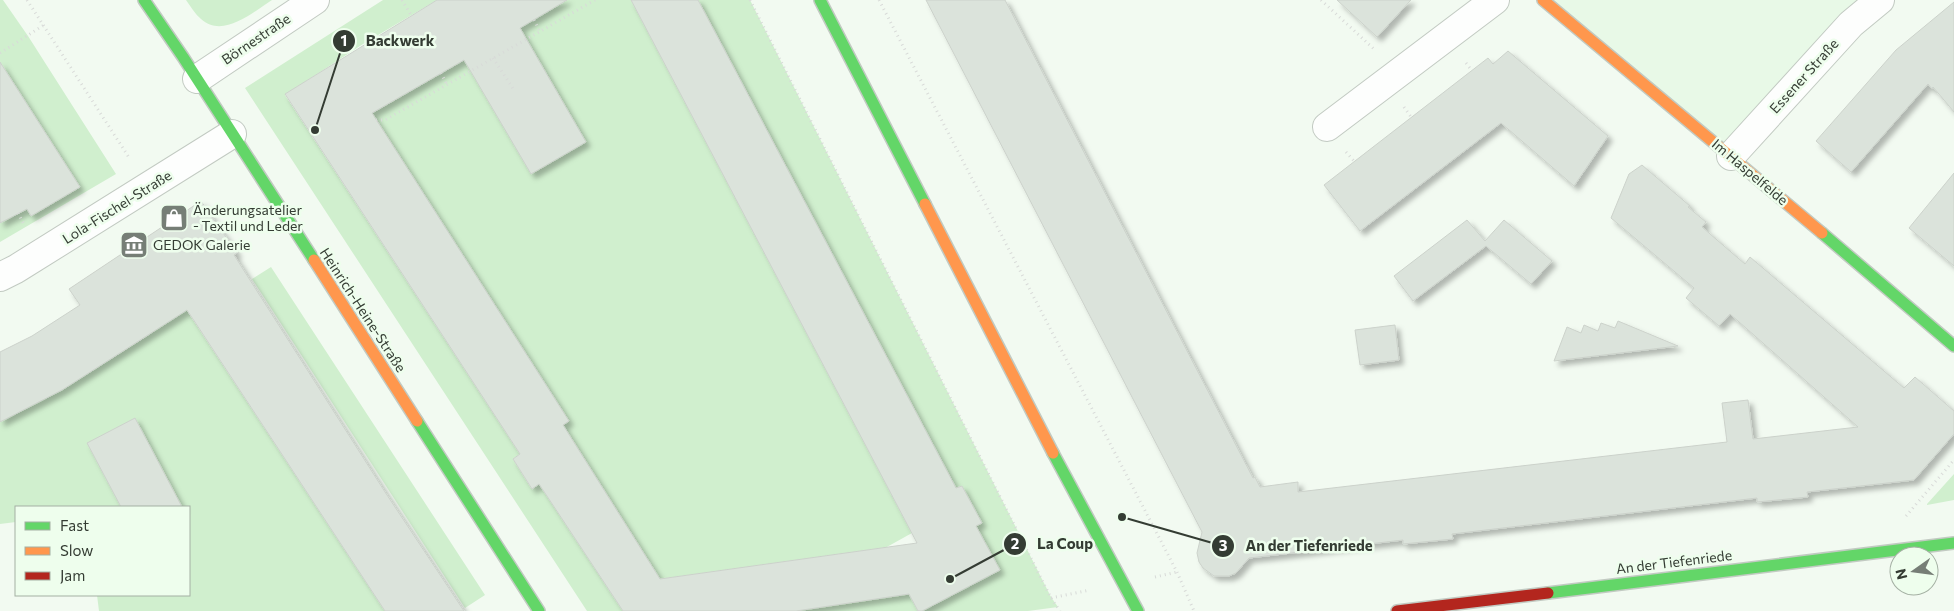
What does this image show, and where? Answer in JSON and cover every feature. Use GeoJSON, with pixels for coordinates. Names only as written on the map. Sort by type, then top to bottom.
{"type":"FeatureCollection","features":[{"type":"Feature","properties":{"kind":"street","name":"Heinrich-Heine-Straße"},"geometry":{"type":"LineString","coordinates":[[144,0],[539,611]]}},
{"type":"Feature","properties":{"kind":"street","name":"Börnestraße"},"geometry":{"type":"LineString","coordinates":[[197,80],[315,0]]}},
{"type":"Feature","properties":{"kind":"street"},"geometry":{"type":"LineString","coordinates":[[820,0],[1081,506],[1138,611]]}},
{"type":"Feature","properties":{"kind":"street"},"geometry":{"type":"LineString","coordinates":[[1328,127],[1495,0]]}},
{"type":"Feature","properties":{"kind":"street","name":"Im Haspelfelde"},"geometry":{"type":"LineString","coordinates":[[1543,0],[1731,156],[1954,346]]}},
{"type":"Feature","properties":{"kind":"street","name":"Essener Straße"},"geometry":{"type":"LineString","coordinates":[[1731,156],[1852,24],[1880,0]]}},
{"type":"Feature","properties":{"kind":"street","name":"Lola-Fischel-Straße"},"geometry":{"type":"LineString","coordinates":[[0,277],[16,269],[232,134]]}},
{"type":"Feature","properties":{"kind":"street","name":"An der Tiefenriede"},"geometry":{"type":"LineString","coordinates":[[1397,611],[1954,543]]}},
{"type":"Feature","properties":{"kind":"path"},"geometry":{"type":"LineString","coordinates":[[27,0],[148,187]]}},
{"type":"Feature","properties":{"kind":"path"},"geometry":{"type":"LineString","coordinates":[[402,0],[411,15]]}},
{"type":"Feature","properties":{"kind":"path"},"geometry":{"type":"LineString","coordinates":[[376,120],[384,120],[595,0]]}},
{"type":"Feature","properties":{"kind":"path"},"geometry":{"type":"LineString","coordinates":[[750,0],[1051,598],[1060,611]]}},
{"type":"Feature","properties":{"kind":"path"},"geometry":{"type":"LineString","coordinates":[[879,0],[1177,572],[1194,611]]}},
{"type":"Feature","properties":{"kind":"path"},"geometry":{"type":"LineString","coordinates":[[1321,0],[1400,72]]}},
{"type":"Feature","properties":{"kind":"path"},"geometry":{"type":"LineString","coordinates":[[534,20],[540,31]]}},
{"type":"Feature","properties":{"kind":"path"},"geometry":{"type":"LineString","coordinates":[[0,53],[44,25]]}},
{"type":"Feature","properties":{"kind":"path"},"geometry":{"type":"LineString","coordinates":[[493,58],[514,90]]}},
{"type":"Feature","properties":{"kind":"path"},"geometry":{"type":"LineString","coordinates":[[441,73],[447,85]]}},
{"type":"Feature","properties":{"kind":"path"},"geometry":{"type":"LineString","coordinates":[[1875,553],[1954,460]]}},
{"type":"Feature","properties":{"kind":"shaded area"},"geometry":{"type":"Polygon","coordinates":[[[1543,0],[1880,0],[1731,156],[1543,0]]]}},
{"type":"Feature","properties":{"kind":"green space"},"geometry":{"type":"Polygon","coordinates":[[[0,0],[3,0],[28,36],[116,174],[0,242],[0,223],[27,208],[31,216],[80,187],[0,62],[0,0]]]}},
{"type":"Feature","properties":{"kind":"green space"},"geometry":{"type":"Polygon","coordinates":[[[186,0],[272,0],[238,22],[219,26],[201,19],[186,0]]]}},
{"type":"Feature","properties":{"kind":"green space"},"geometry":{"type":"Polygon","coordinates":[[[383,0],[437,0],[363,44],[285,95],[520,454],[513,459],[531,488],[539,484],[623,611],[587,611],[245,88],[383,0]]]}},
{"type":"Feature","properties":{"kind":"green space"},"geometry":{"type":"Polygon","coordinates":[[[567,0],[631,0],[912,533],[885,548],[660,579],[563,425],[569,421],[371,114],[567,0]]]}},
{"type":"Feature","properties":{"kind":"green space"},"geometry":{"type":"Polygon","coordinates":[[[698,0],[750,0],[1051,597],[1058,607],[1028,611],[922,611],[999,570],[976,526],[962,486],[956,488],[698,0]]]}},
{"type":"Feature","properties":{"kind":"green space"},"geometry":{"type":"Polygon","coordinates":[[[271,267],[485,595],[465,608],[252,279],[271,267]]]}},
{"type":"Feature","properties":{"kind":"green space"},"geometry":{"type":"Polygon","coordinates":[[[176,294],[385,611],[99,611],[97,596],[190,596],[190,506],[15,506],[15,522],[0,524],[0,422],[62,390],[149,335],[176,294]]]}},
{"type":"Feature","properties":{"kind":"green space"},"geometry":{"type":"Polygon","coordinates":[[[1954,474],[1954,500],[1927,505],[1927,504],[1954,474]]]}},
{"type":"Feature","properties":{"kind":"green space"},"geometry":{"type":"Polygon","coordinates":[[[909,594],[918,611],[796,611],[909,594]]]}},
{"type":"Feature","properties":{"kind":"building"},"geometry":{"type":"Polygon","coordinates":[[[437,0],[567,0],[520,28],[586,142],[531,174],[464,60],[372,113],[569,421],[563,425],[660,579],[917,543],[631,0],[698,0],[956,488],[962,486],[982,523],[976,526],[1000,570],[922,611],[918,611],[909,594],[796,611],[623,611],[539,484],[532,489],[513,459],[520,454],[285,94],[437,0]]]}},
{"type":"Feature","properties":{"kind":"building"},"geometry":{"type":"Polygon","coordinates":[[[926,0],[1005,0],[1253,478],[1255,477],[1260,487],[1298,482],[1298,492],[1727,442],[1722,403],[1748,400],[1753,439],[1858,427],[1730,314],[1719,326],[1686,298],[1694,288],[1611,218],[1629,174],[1642,165],[1690,206],[1688,207],[1706,222],[1702,227],[1745,264],[1750,257],[1904,388],[1915,377],[1954,411],[1954,434],[1914,480],[1807,492],[1808,497],[1757,502],[1757,498],[1452,534],[1453,539],[1403,544],[1403,540],[1249,558],[1236,573],[1229,576],[1214,576],[1203,568],[1199,562],[1197,553],[1202,532],[926,0]]]}},
{"type":"Feature","properties":{"kind":"building"},"geometry":{"type":"Polygon","coordinates":[[[1337,0],[1411,0],[1377,37],[1337,0]]]}},
{"type":"Feature","properties":{"kind":"building"},"geometry":{"type":"Polygon","coordinates":[[[1954,2],[1954,112],[1933,87],[1932,89],[1928,84],[1851,172],[1816,141],[1896,50],[1954,2]]]}},
{"type":"Feature","properties":{"kind":"building"},"geometry":{"type":"Polygon","coordinates":[[[1508,51],[1608,136],[1574,186],[1501,123],[1360,231],[1324,185],[1488,58],[1493,64],[1508,51]]]}},
{"type":"Feature","properties":{"kind":"building"},"geometry":{"type":"Polygon","coordinates":[[[0,62],[80,187],[31,216],[27,209],[0,223],[0,62]]]}},
{"type":"Feature","properties":{"kind":"building"},"geometry":{"type":"Polygon","coordinates":[[[1954,173],[1954,266],[1909,228],[1954,173]]]}},
{"type":"Feature","properties":{"kind":"building"},"geometry":{"type":"Polygon","coordinates":[[[201,201],[237,253],[234,255],[385,492],[464,611],[385,611],[187,310],[62,390],[0,422],[0,352],[32,336],[80,305],[69,289],[201,201]]]}},
{"type":"Feature","properties":{"kind":"building"},"geometry":{"type":"Polygon","coordinates":[[[1467,220],[1485,241],[1504,220],[1552,261],[1531,284],[1486,246],[1413,301],[1394,276],[1467,220]]]}},
{"type":"Feature","properties":{"kind":"building"},"geometry":{"type":"Polygon","coordinates":[[[1618,321],[1678,346],[1554,361],[1567,327],[1581,333],[1584,325],[1598,331],[1601,323],[1615,328],[1618,321]]]}},
{"type":"Feature","properties":{"kind":"building"},"geometry":{"type":"Polygon","coordinates":[[[1395,325],[1399,360],[1360,365],[1355,330],[1395,325]]]}},
{"type":"Feature","properties":{"kind":"building"},"geometry":{"type":"Polygon","coordinates":[[[135,418],[181,506],[120,506],[87,443],[135,418]]]}},
{"type":"Feature","properties":{"kind":"traffic: fast"},"geometry":{"type":"LineString","coordinates":[[144,0],[314,260]]}},
{"type":"Feature","properties":{"kind":"traffic: fast"},"geometry":{"type":"LineString","coordinates":[[820,0],[925,204]]}},
{"type":"Feature","properties":{"kind":"traffic: fast"},"geometry":{"type":"LineString","coordinates":[[1822,233],[1954,346]]}},
{"type":"Feature","properties":{"kind":"traffic: fast"},"geometry":{"type":"LineString","coordinates":[[417,421],[539,611]]}},
{"type":"Feature","properties":{"kind":"traffic: fast"},"geometry":{"type":"LineString","coordinates":[[1053,453],[1138,611]]}},
{"type":"Feature","properties":{"kind":"traffic: fast"},"geometry":{"type":"LineString","coordinates":[[1548,593],[1954,543]]}},
{"type":"Feature","properties":{"kind":"traffic: slow"},"geometry":{"type":"LineString","coordinates":[[1543,0],[1822,233]]}},
{"type":"Feature","properties":{"kind":"traffic: slow"},"geometry":{"type":"LineString","coordinates":[[925,204],[1053,453]]}},
{"type":"Feature","properties":{"kind":"traffic: slow"},"geometry":{"type":"LineString","coordinates":[[314,260],[417,421]]}},
{"type":"Feature","properties":{"kind":"traffic: jam"},"geometry":{"type":"LineString","coordinates":[[1397,611],[1548,593]]}},
{"type":"Feature","properties":{"kind":"place","name":"Backwerk"},"geometry":{"type":"Point","coordinates":[315,130]}},
{"type":"Feature","properties":{"kind":"place","name":"Änderungsatelier - Textil und Leder"},"geometry":{"type":"Point","coordinates":[174,218]}},
{"type":"Feature","properties":{"kind":"place","name":"GEDOK Galerie"},"geometry":{"type":"Point","coordinates":[134,245]}},
{"type":"Feature","properties":{"kind":"place","name":"An der Tiefenriede"},"geometry":{"type":"Point","coordinates":[1122,517]}},
{"type":"Feature","properties":{"kind":"place","name":"La Coup"},"geometry":{"type":"Point","coordinates":[950,579]}}]}
